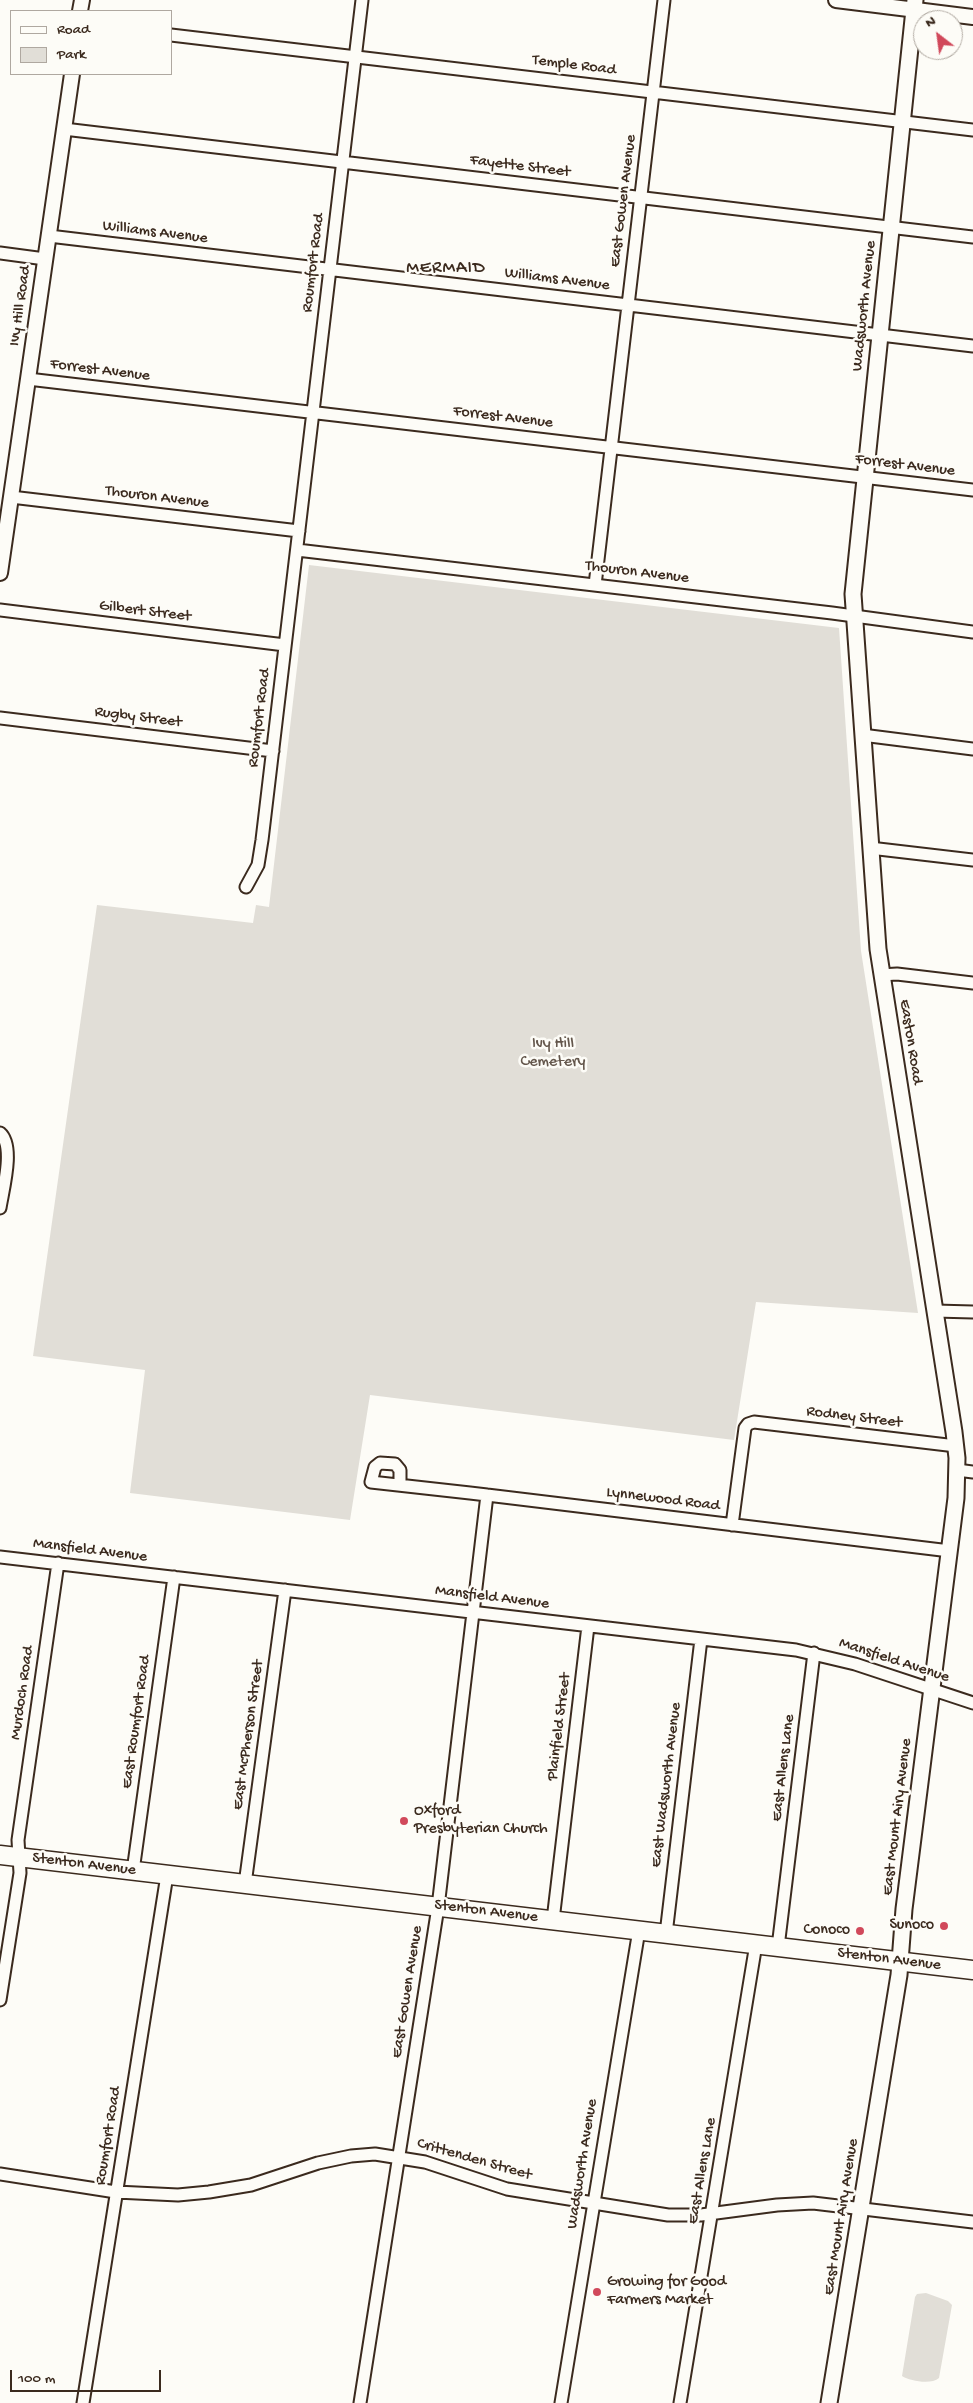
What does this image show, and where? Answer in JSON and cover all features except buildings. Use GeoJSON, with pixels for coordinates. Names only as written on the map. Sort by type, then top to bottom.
{"type":"FeatureCollection","features":[{"type":"Feature","properties":{"kind":"main road","name":"Wadsworth Avenue"},"geometry":{"type":"LineString","coordinates":[[854,617],[854,581],[864,477],[915,5]]}},
{"type":"Feature","properties":{"kind":"main road","name":"Easton Road"},"geometry":{"type":"LineString","coordinates":[[854,617],[881,975],[956,1446],[957,1470]]}},
{"type":"Feature","properties":{"kind":"main road","name":"East Mount Airy Avenue"},"geometry":{"type":"LineString","coordinates":[[829,2403],[900,1962],[904,1909],[950,1551],[957,1470]]}},
{"type":"Feature","properties":{"kind":"main road","name":"Stenton Avenue"},"geometry":{"type":"LineString","coordinates":[[0,1855],[973,1970]]}},
{"type":"Feature","properties":{"kind":"street","name":"Roumfort Road"},"geometry":{"type":"LineString","coordinates":[[299,531],[362,0]]}},
{"type":"Feature","properties":{"kind":"street","name":"East Gowen Avenue"},"geometry":{"type":"LineString","coordinates":[[595,585],[664,0]]}},
{"type":"Feature","properties":{"kind":"street"},"geometry":{"type":"LineString","coordinates":[[836,0],[915,5],[973,16]]}},
{"type":"Feature","properties":{"kind":"street","name":"Temple Road"},"geometry":{"type":"LineString","coordinates":[[172,35],[973,130]]}},
{"type":"Feature","properties":{"kind":"street","name":"Ivy Hill Road"},"geometry":{"type":"LineString","coordinates":[[0,573],[72,75]]}},
{"type":"Feature","properties":{"kind":"street","name":"Fayette Street"},"geometry":{"type":"LineString","coordinates":[[64,129],[973,237]]}},
{"type":"Feature","properties":{"kind":"street","name":"Williams Avenue"},"geometry":{"type":"LineString","coordinates":[[49,236],[973,346]]}},
{"type":"Feature","properties":{"kind":"street"},"geometry":{"type":"LineString","coordinates":[[0,253],[45,259]]}},
{"type":"Feature","properties":{"kind":"street","name":"Forrest Avenue"},"geometry":{"type":"LineString","coordinates":[[28,378],[973,490]]}},
{"type":"Feature","properties":{"kind":"street","name":"Thouron Avenue"},"geometry":{"type":"LineString","coordinates":[[11,497],[299,531]]}},
{"type":"Feature","properties":{"kind":"street"},"geometry":{"type":"LineString","coordinates":[[296,550],[299,531]]}},
{"type":"Feature","properties":{"kind":"street","name":"Roumfort Road"},"geometry":{"type":"LineString","coordinates":[[246,887],[258,865],[296,550]]}},
{"type":"Feature","properties":{"kind":"street","name":"Thouron Avenue"},"geometry":{"type":"LineString","coordinates":[[296,550],[973,632]]}},
{"type":"Feature","properties":{"kind":"street","name":"Gilbert Street"},"geometry":{"type":"LineString","coordinates":[[0,610],[285,645]]}},
{"type":"Feature","properties":{"kind":"street","name":"Rugby Street"},"geometry":{"type":"LineString","coordinates":[[0,718],[273,750]]}},
{"type":"Feature","properties":{"kind":"street"},"geometry":{"type":"LineString","coordinates":[[862,735],[973,749]]}},
{"type":"Feature","properties":{"kind":"street"},"geometry":{"type":"LineString","coordinates":[[870,848],[973,860]]}},
{"type":"Feature","properties":{"kind":"street"},"geometry":{"type":"LineString","coordinates":[[881,975],[897,974],[973,983]]}},
{"type":"Feature","properties":{"kind":"street"},"geometry":{"type":"LineString","coordinates":[[0,1133],[6,1142],[8,1151],[0,1208]]}},
{"type":"Feature","properties":{"kind":"street"},"geometry":{"type":"LineString","coordinates":[[935,1311],[973,1312]]}},
{"type":"Feature","properties":{"kind":"street","name":"Rodney Street"},"geometry":{"type":"LineString","coordinates":[[732,1525],[745,1428],[748,1424],[754,1422],[956,1446]]}},
{"type":"Feature","properties":{"kind":"street","name":"Lynnewood Road"},"geometry":{"type":"LineString","coordinates":[[400,1485],[400,1470],[395,1464],[380,1463],[375,1467],[371,1482],[950,1551]]}},
{"type":"Feature","properties":{"kind":"street"},"geometry":{"type":"LineString","coordinates":[[957,1470],[973,1472]]}},
{"type":"Feature","properties":{"kind":"street","name":"East Gowen Avenue"},"geometry":{"type":"LineString","coordinates":[[360,2403],[438,1907],[487,1496]]}},
{"type":"Feature","properties":{"kind":"street","name":"Mansfield Avenue"},"geometry":{"type":"LineString","coordinates":[[0,1557],[701,1639],[814,1654],[855,1664],[973,1703]]}},
{"type":"Feature","properties":{"kind":"street","name":"Murdoch Road"},"geometry":{"type":"LineString","coordinates":[[0,2000],[20,1873],[18,1840],[58,1563]]}},
{"type":"Feature","properties":{"kind":"street","name":"East Roumfort Road"},"geometry":{"type":"LineString","coordinates":[[133,1870],[174,1577]]}},
{"type":"Feature","properties":{"kind":"street","name":"East McPherson Street"},"geometry":{"type":"LineString","coordinates":[[245,1884],[285,1590]]}},
{"type":"Feature","properties":{"kind":"street","name":"Plainfield Street"},"geometry":{"type":"LineString","coordinates":[[553,1920],[588,1626]]}},
{"type":"Feature","properties":{"kind":"street","name":"East Wadsworth Avenue"},"geometry":{"type":"LineString","coordinates":[[666,1934],[701,1639]]}},
{"type":"Feature","properties":{"kind":"street","name":"East Allens Lane"},"geometry":{"type":"LineString","coordinates":[[778,1947],[814,1654]]}},
{"type":"Feature","properties":{"kind":"street","name":"Roumfort Road"},"geometry":{"type":"LineString","coordinates":[[83,2403],[167,1874]]}},
{"type":"Feature","properties":{"kind":"street","name":"Wadsworth Avenue"},"geometry":{"type":"LineString","coordinates":[[561,2403],[639,1930]]}},
{"type":"Feature","properties":{"kind":"street","name":"East Allens Lane"},"geometry":{"type":"LineString","coordinates":[[680,2403],[756,1944]]}},
{"type":"Feature","properties":{"kind":"street","name":"Crittenden Street"},"geometry":{"type":"LineString","coordinates":[[0,2174],[116,2192],[161,2195],[209,2192],[251,2185],[318,2163],[367,2154],[398,2157],[433,2164],[507,2189],[668,2215],[712,2214],[801,2203],[861,2208],[973,2222]]}},
{"type":"Feature","properties":{"kind":"green space","name":"Ivy Hill Cemetery"},"geometry":{"type":"Polygon","coordinates":[[[309,565],[839,628],[861,951],[918,1313],[756,1302],[734,1440],[370,1395],[350,1520],[130,1493],[145,1370],[33,1356],[97,905],[253,923],[256,905],[269,907],[309,565]]]}},
{"type":"Feature","properties":{"kind":"green space"},"geometry":{"type":"Polygon","coordinates":[[[926,2293],[948,2301],[952,2305],[939,2378],[926,2382],[915,2381],[902,2376],[915,2297],[917,2294],[926,2293]]]}},
{"type":"Feature","properties":{"kind":"place","name":"Oxford Presbyterian Church"},"geometry":{"type":"Point","coordinates":[404,1821]}},
{"type":"Feature","properties":{"kind":"place","name":"Sunoco"},"geometry":{"type":"Point","coordinates":[944,1926]}},
{"type":"Feature","properties":{"kind":"place","name":"Conoco"},"geometry":{"type":"Point","coordinates":[860,1931]}},
{"type":"Feature","properties":{"kind":"place","name":"Growing for Good Farmers Market"},"geometry":{"type":"Point","coordinates":[597,2292]}},
{"type":"Feature","properties":{"kind":"district","name":"MERMAID"},"geometry":{"type":"Point","coordinates":[446,269]}}]}
